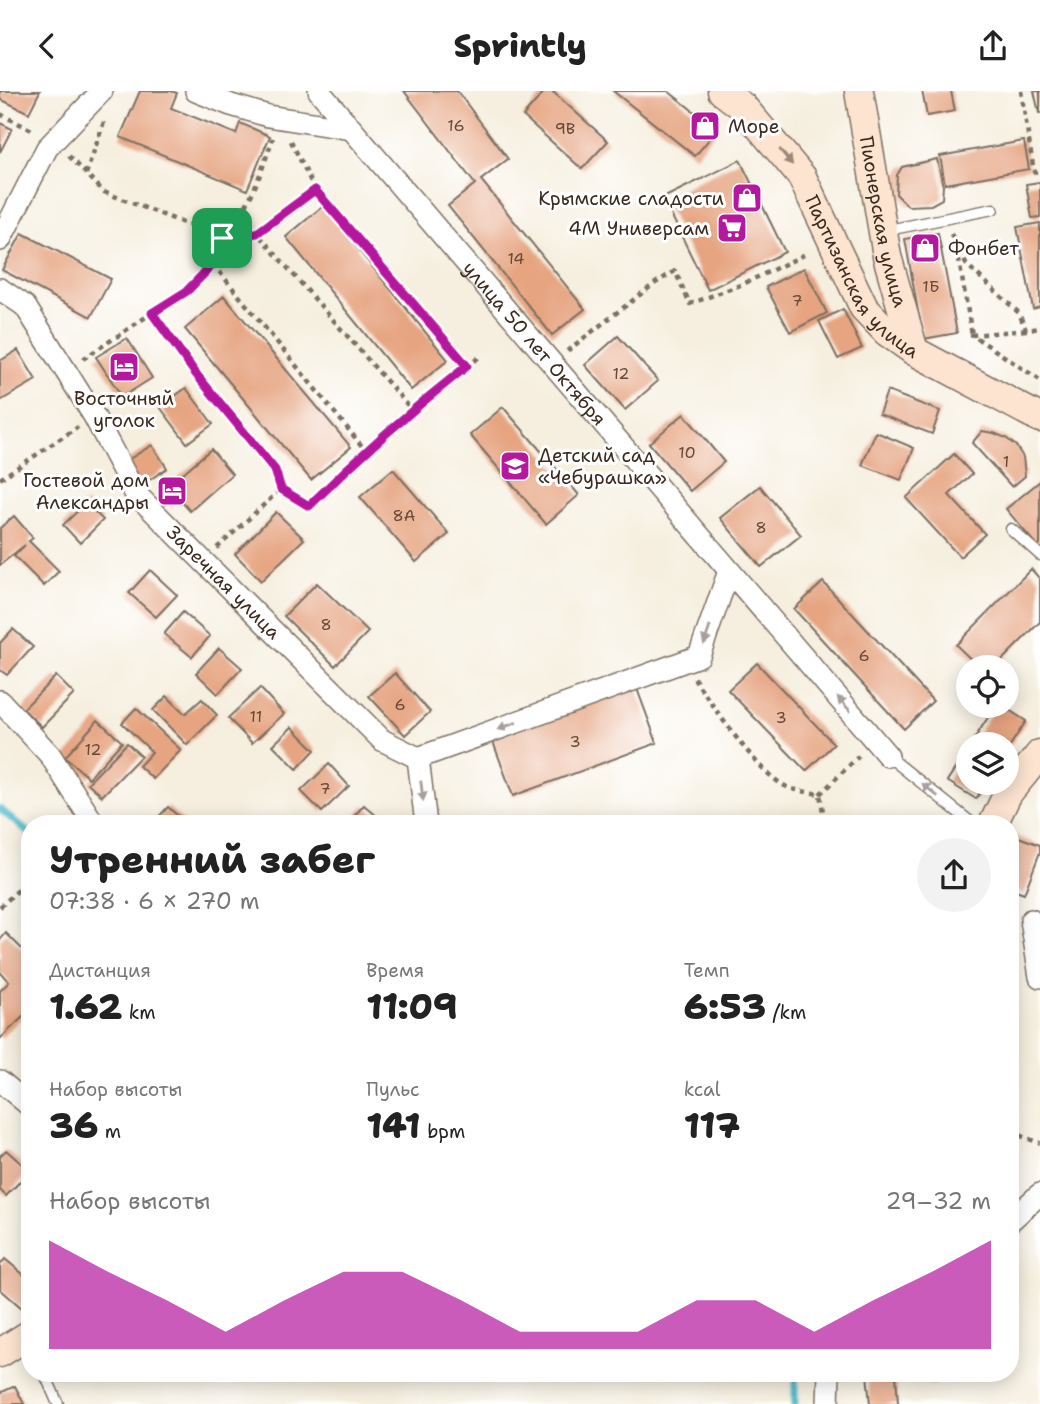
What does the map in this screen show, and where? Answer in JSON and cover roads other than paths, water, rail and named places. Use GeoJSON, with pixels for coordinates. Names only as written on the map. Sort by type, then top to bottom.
{"type":"FeatureCollection","features":[{"type":"Feature","properties":{"kind":"main road","name":"Партизанская улица"},"geometry":{"type":"LineString","coordinates":[[722,91],[743,107],[802,177],[864,308],[887,332],[914,351],[1040,418]]}},
{"type":"Feature","properties":{"kind":"main road","name":"Пионерская улица"},"geometry":{"type":"LineString","coordinates":[[859,91],[887,256],[914,351]]}},
{"type":"Feature","properties":{"kind":"main road"},"geometry":{"type":"LineString","coordinates":[[998,815],[1009,793],[1040,754]]}},
{"type":"Feature","properties":{"kind":"main road"},"geometry":{"type":"LineString","coordinates":[[0,1353],[21,1340]]}},
{"type":"Feature","properties":{"kind":"street"},"geometry":{"type":"LineString","coordinates":[[0,240],[47,148],[102,91]]}},
{"type":"Feature","properties":{"kind":"street"},"geometry":{"type":"LineString","coordinates":[[196,91],[231,105],[280,118],[351,129]]}},
{"type":"Feature","properties":{"kind":"street","name":"улица 50 лет Октября"},"geometry":{"type":"LineString","coordinates":[[319,91],[888,756]]}},
{"type":"Feature","properties":{"kind":"street","name":"Заречная улица"},"geometry":{"type":"LineString","coordinates":[[0,289],[25,306],[94,416],[135,493],[382,740],[418,758]]}},
{"type":"Feature","properties":{"kind":"street"},"geometry":{"type":"LineString","coordinates":[[425,815],[418,758],[699,656],[729,571]]}},
{"type":"Feature","properties":{"kind":"street"},"geometry":{"type":"LineString","coordinates":[[0,701],[50,755],[88,815]]}},
{"type":"Feature","properties":{"kind":"street"},"geometry":{"type":"LineString","coordinates":[[1031,921],[1040,977]]}},
{"type":"Feature","properties":{"kind":"street"},"geometry":{"type":"LineString","coordinates":[[0,1081],[21,1098]]}},
{"type":"Feature","properties":{"kind":"street"},"geometry":{"type":"LineString","coordinates":[[1019,1213],[1040,1195]]}},
{"type":"Feature","properties":{"kind":"street"},"geometry":{"type":"LineString","coordinates":[[828,1404],[829,1382]]}},
{"type":"Feature","properties":{"kind":"lane"},"geometry":{"type":"LineString","coordinates":[[883,231],[993,209]]}},
{"type":"Feature","properties":{"kind":"lane"},"geometry":{"type":"LineString","coordinates":[[1011,529],[1040,555]]}},
{"type":"Feature","properties":{"kind":"lane"},"geometry":{"type":"LineString","coordinates":[[888,756],[962,815]]}},
{"type":"Feature","properties":{"kind":"lane"},"geometry":{"type":"LineString","coordinates":[[48,1382],[58,1404]]}},
{"type":"Feature","properties":{"kind":"waterway"},"geometry":{"type":"LineString","coordinates":[[0,809],[21,826]]}},
{"type":"Feature","properties":{"kind":"waterway"},"geometry":{"type":"LineString","coordinates":[[795,1382],[795,1404]]}},
{"type":"Feature","properties":{"kind":"place","name":"Море"},"geometry":{"type":"Point","coordinates":[705,126]}},
{"type":"Feature","properties":{"kind":"place","name":"Крымские сладости"},"geometry":{"type":"Point","coordinates":[747,198]}},
{"type":"Feature","properties":{"kind":"place","name":"4М Универсам"},"geometry":{"type":"Point","coordinates":[732,228]}},
{"type":"Feature","properties":{"kind":"place","name":"Фонбет"},"geometry":{"type":"Point","coordinates":[925,248]}},
{"type":"Feature","properties":{"kind":"place","name":"Восточный уголок"},"geometry":{"type":"Point","coordinates":[124,367]}},
{"type":"Feature","properties":{"kind":"place","name":"Детский сад «Чебурашка»"},"geometry":{"type":"Point","coordinates":[515,466]}},
{"type":"Feature","properties":{"kind":"place","name":"Гостевой дом Александры"},"geometry":{"type":"Point","coordinates":[172,491]}}]}
